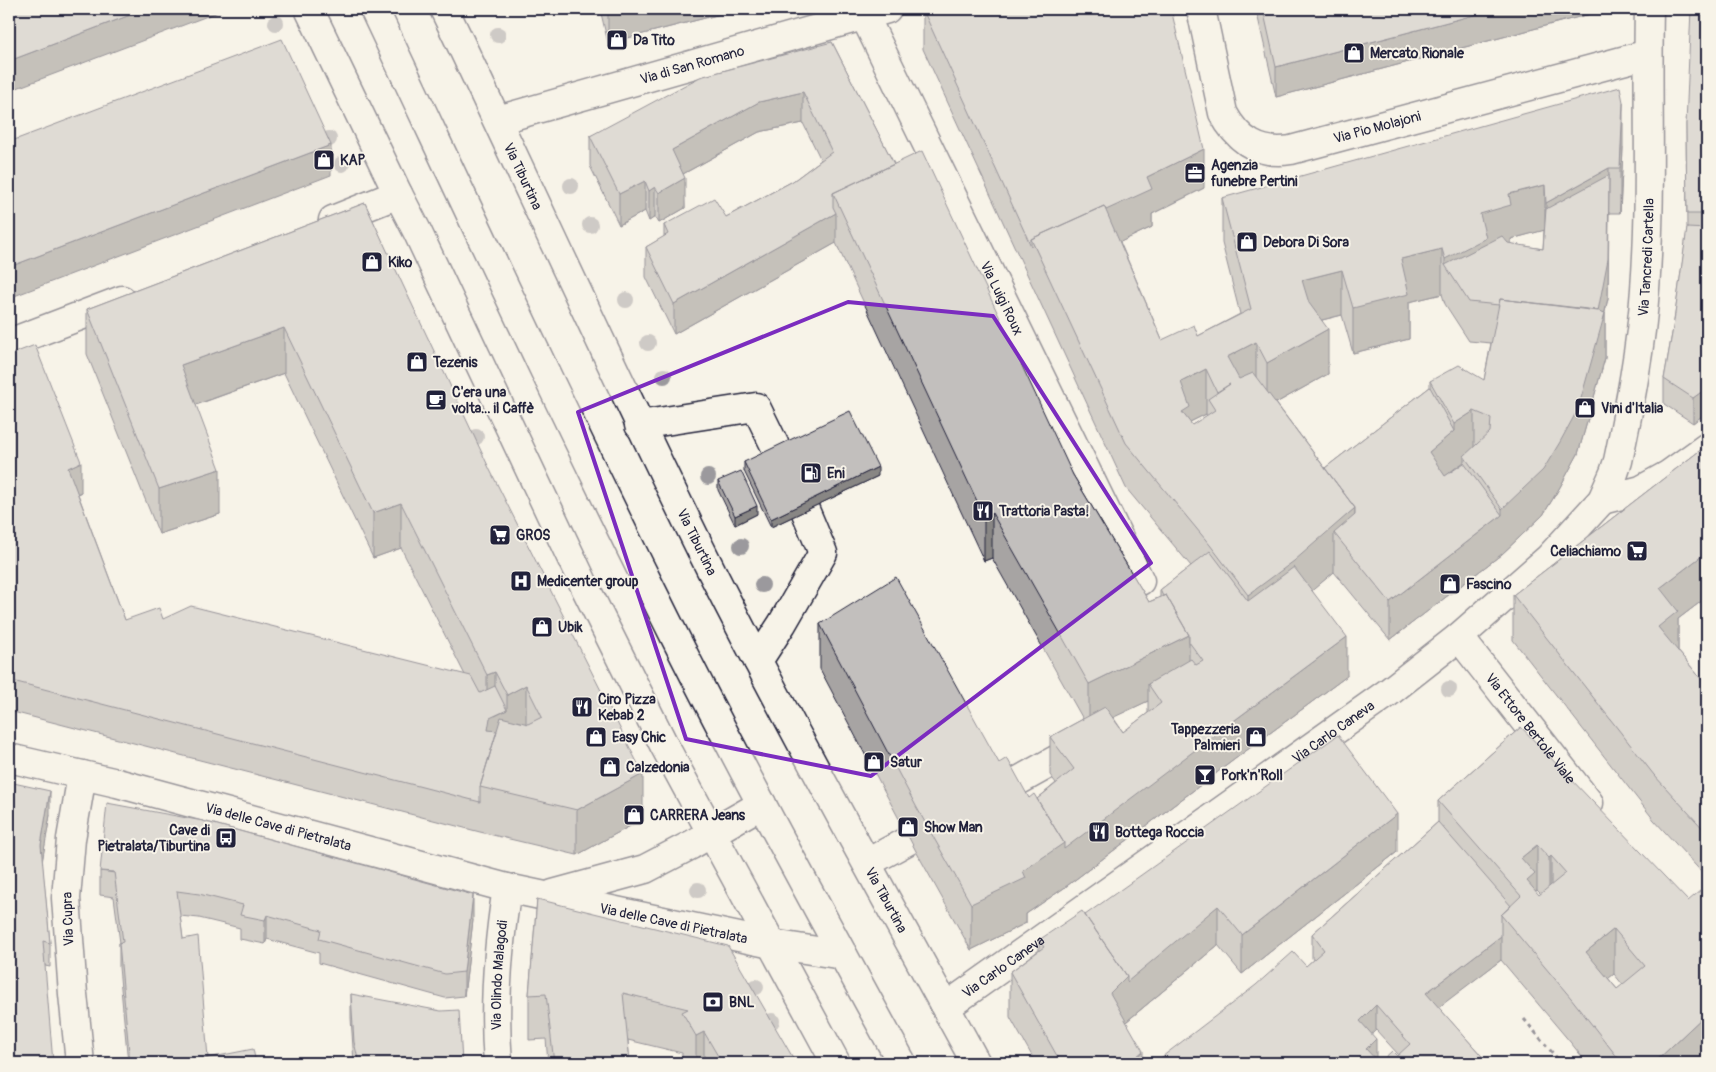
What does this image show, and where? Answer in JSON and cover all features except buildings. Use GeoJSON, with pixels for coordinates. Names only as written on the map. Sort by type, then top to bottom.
{"type":"FeatureCollection","features":[{"type":"Feature","properties":{"kind":"street"},"geometry":{"type":"LineString","coordinates":[[309,9],[417,231],[594,605],[664,745],[836,1063]]}},
{"type":"Feature","properties":{"kind":"street"},"geometry":{"type":"LineString","coordinates":[[374,9],[647,581],[762,804],[902,1063]]}},
{"type":"Feature","properties":{"kind":"street","name":"Via Tiburtina"},"geometry":{"type":"LineString","coordinates":[[444,9],[498,120],[639,424],[758,661],[976,1063]]}},
{"type":"Feature","properties":{"kind":"street","name":"Via Pio Molajoni"},"geometry":{"type":"LineString","coordinates":[[1201,9],[1223,113],[1239,135],[1254,146],[1269,152],[1291,150],[1648,54]]}},
{"type":"Feature","properties":{"kind":"street","name":"Via Tancredi Cartella"},"geometry":{"type":"LineString","coordinates":[[1602,500],[1618,461],[1640,342],[1646,289],[1649,9]]}},
{"type":"Feature","properties":{"kind":"street","name":"Via di San Romano"},"geometry":{"type":"LineString","coordinates":[[498,120],[875,12]]}},
{"type":"Feature","properties":{"kind":"street","name":"Via Luigi Roux"},"geometry":{"type":"LineString","coordinates":[[875,12],[1140,581]]}},
{"type":"Feature","properties":{"kind":"street"},"geometry":{"type":"LineString","coordinates":[[310,229],[398,194]]}},
{"type":"Feature","properties":{"kind":"street"},"geometry":{"type":"LineString","coordinates":[[9,343],[146,291]]}},
{"type":"Feature","properties":{"kind":"street"},"geometry":{"type":"LineString","coordinates":[[639,424],[756,407],[779,454]]}},
{"type":"Feature","properties":{"kind":"street"},"geometry":{"type":"LineString","coordinates":[[1602,500],[1646,488],[1707,447]]}},
{"type":"Feature","properties":{"kind":"street","name":"Via Carlo Caneva"},"geometry":{"type":"LineString","coordinates":[[946,1008],[1381,698],[1459,637],[1549,558],[1602,500]]}},
{"type":"Feature","properties":{"kind":"street"},"geometry":{"type":"LineString","coordinates":[[758,661],[782,624],[822,553],[805,510]]}},
{"type":"Feature","properties":{"kind":"street","name":"Via Ettore Bertolè Viale"},"geometry":{"type":"LineString","coordinates":[[1459,637],[1603,819]]}},
{"type":"Feature","properties":{"kind":"street"},"geometry":{"type":"LineString","coordinates":[[993,795],[1174,694]]}},
{"type":"Feature","properties":{"kind":"street","name":"Via delle Cave di Pietralata"},"geometry":{"type":"LineString","coordinates":[[9,758],[127,786],[507,888],[772,944]]}},
{"type":"Feature","properties":{"kind":"street","name":"Via Cupra"},"geometry":{"type":"LineString","coordinates":[[80,1063],[73,1004],[66,898],[71,839],[82,775]]}},
{"type":"Feature","properties":{"kind":"street","name":"Via delle Cave di Pietralata"},"geometry":{"type":"LineString","coordinates":[[546,896],[645,868],[683,849],[762,804]]}},
{"type":"Feature","properties":{"kind":"street"},"geometry":{"type":"LineString","coordinates":[[867,863],[909,840]]}},
{"type":"Feature","properties":{"kind":"street","name":"Via Olindo Malagodi"},"geometry":{"type":"LineString","coordinates":[[498,1063],[497,973],[507,888]]}},
{"type":"Feature","properties":{"kind":"street"},"geometry":{"type":"LineString","coordinates":[[772,944],[843,955]]}},
{"type":"Feature","properties":{"kind":"path"},"geometry":{"type":"LineString","coordinates":[[1524,1019],[1561,1063]]}},
{"type":"Feature","properties":{"kind":"highlighted area"},"geometry":{"type":"Polygon","coordinates":[[[848,302],[993,316],[1151,563],[871,776],[686,739],[578,412],[848,302]]]}},
{"type":"Feature","properties":{"kind":"place","name":"Da Tito"},"geometry":{"type":"Point","coordinates":[617,40]}},
{"type":"Feature","properties":{"kind":"place","name":"Mercato Rionale"},"geometry":{"type":"Point","coordinates":[1354,53]}},
{"type":"Feature","properties":{"kind":"place","name":"KAP"},"geometry":{"type":"Point","coordinates":[324,160]}},
{"type":"Feature","properties":{"kind":"place","name":"Agenzia funebre Pertini"},"geometry":{"type":"Point","coordinates":[1195,173]}},
{"type":"Feature","properties":{"kind":"place","name":"Debora Di Sora"},"geometry":{"type":"Point","coordinates":[1247,242]}},
{"type":"Feature","properties":{"kind":"place","name":"Kiko"},"geometry":{"type":"Point","coordinates":[372,262]}},
{"type":"Feature","properties":{"kind":"place","name":"Tezenis"},"geometry":{"type":"Point","coordinates":[417,362]}},
{"type":"Feature","properties":{"kind":"place","name":"C'era una volta... il Caffè"},"geometry":{"type":"Point","coordinates":[436,400]}},
{"type":"Feature","properties":{"kind":"place","name":"Vini d'Italia"},"geometry":{"type":"Point","coordinates":[1585,408]}},
{"type":"Feature","properties":{"kind":"place","name":"Eni"},"geometry":{"type":"Point","coordinates":[811,473]}},
{"type":"Feature","properties":{"kind":"place","name":"Trattoria Pasta!"},"geometry":{"type":"Point","coordinates":[983,511]}},
{"type":"Feature","properties":{"kind":"place","name":"GROS"},"geometry":{"type":"Point","coordinates":[500,535]}},
{"type":"Feature","properties":{"kind":"place","name":"Celiachiamo"},"geometry":{"type":"Point","coordinates":[1637,551]}},
{"type":"Feature","properties":{"kind":"place","name":"Medicenter group"},"geometry":{"type":"Point","coordinates":[521,581]}},
{"type":"Feature","properties":{"kind":"place","name":"Fascino"},"geometry":{"type":"Point","coordinates":[1450,584]}},
{"type":"Feature","properties":{"kind":"place","name":"Ubik"},"geometry":{"type":"Point","coordinates":[542,627]}},
{"type":"Feature","properties":{"kind":"place","name":"Ciro Pizza Kebab 2"},"geometry":{"type":"Point","coordinates":[582,707]}},
{"type":"Feature","properties":{"kind":"place","name":"Easy Chic"},"geometry":{"type":"Point","coordinates":[596,737]}},
{"type":"Feature","properties":{"kind":"place","name":"Tappezzeria Palmieri"},"geometry":{"type":"Point","coordinates":[1256,737]}},
{"type":"Feature","properties":{"kind":"place","name":"Satur"},"geometry":{"type":"Point","coordinates":[874,762]}},
{"type":"Feature","properties":{"kind":"place","name":"Calzedonia"},"geometry":{"type":"Point","coordinates":[610,767]}},
{"type":"Feature","properties":{"kind":"place","name":"Pork'n'Roll"},"geometry":{"type":"Point","coordinates":[1205,775]}},
{"type":"Feature","properties":{"kind":"place","name":"CARRERA Jeans"},"geometry":{"type":"Point","coordinates":[634,815]}},
{"type":"Feature","properties":{"kind":"place","name":"Show Man"},"geometry":{"type":"Point","coordinates":[908,827]}},
{"type":"Feature","properties":{"kind":"place","name":"Bottega Roccia"},"geometry":{"type":"Point","coordinates":[1099,832]}},
{"type":"Feature","properties":{"kind":"place","name":"Cave di Pietralata/Tiburtina"},"geometry":{"type":"Point","coordinates":[226,838]}},
{"type":"Feature","properties":{"kind":"place","name":"BNL"},"geometry":{"type":"Point","coordinates":[713,1002]}}]}
